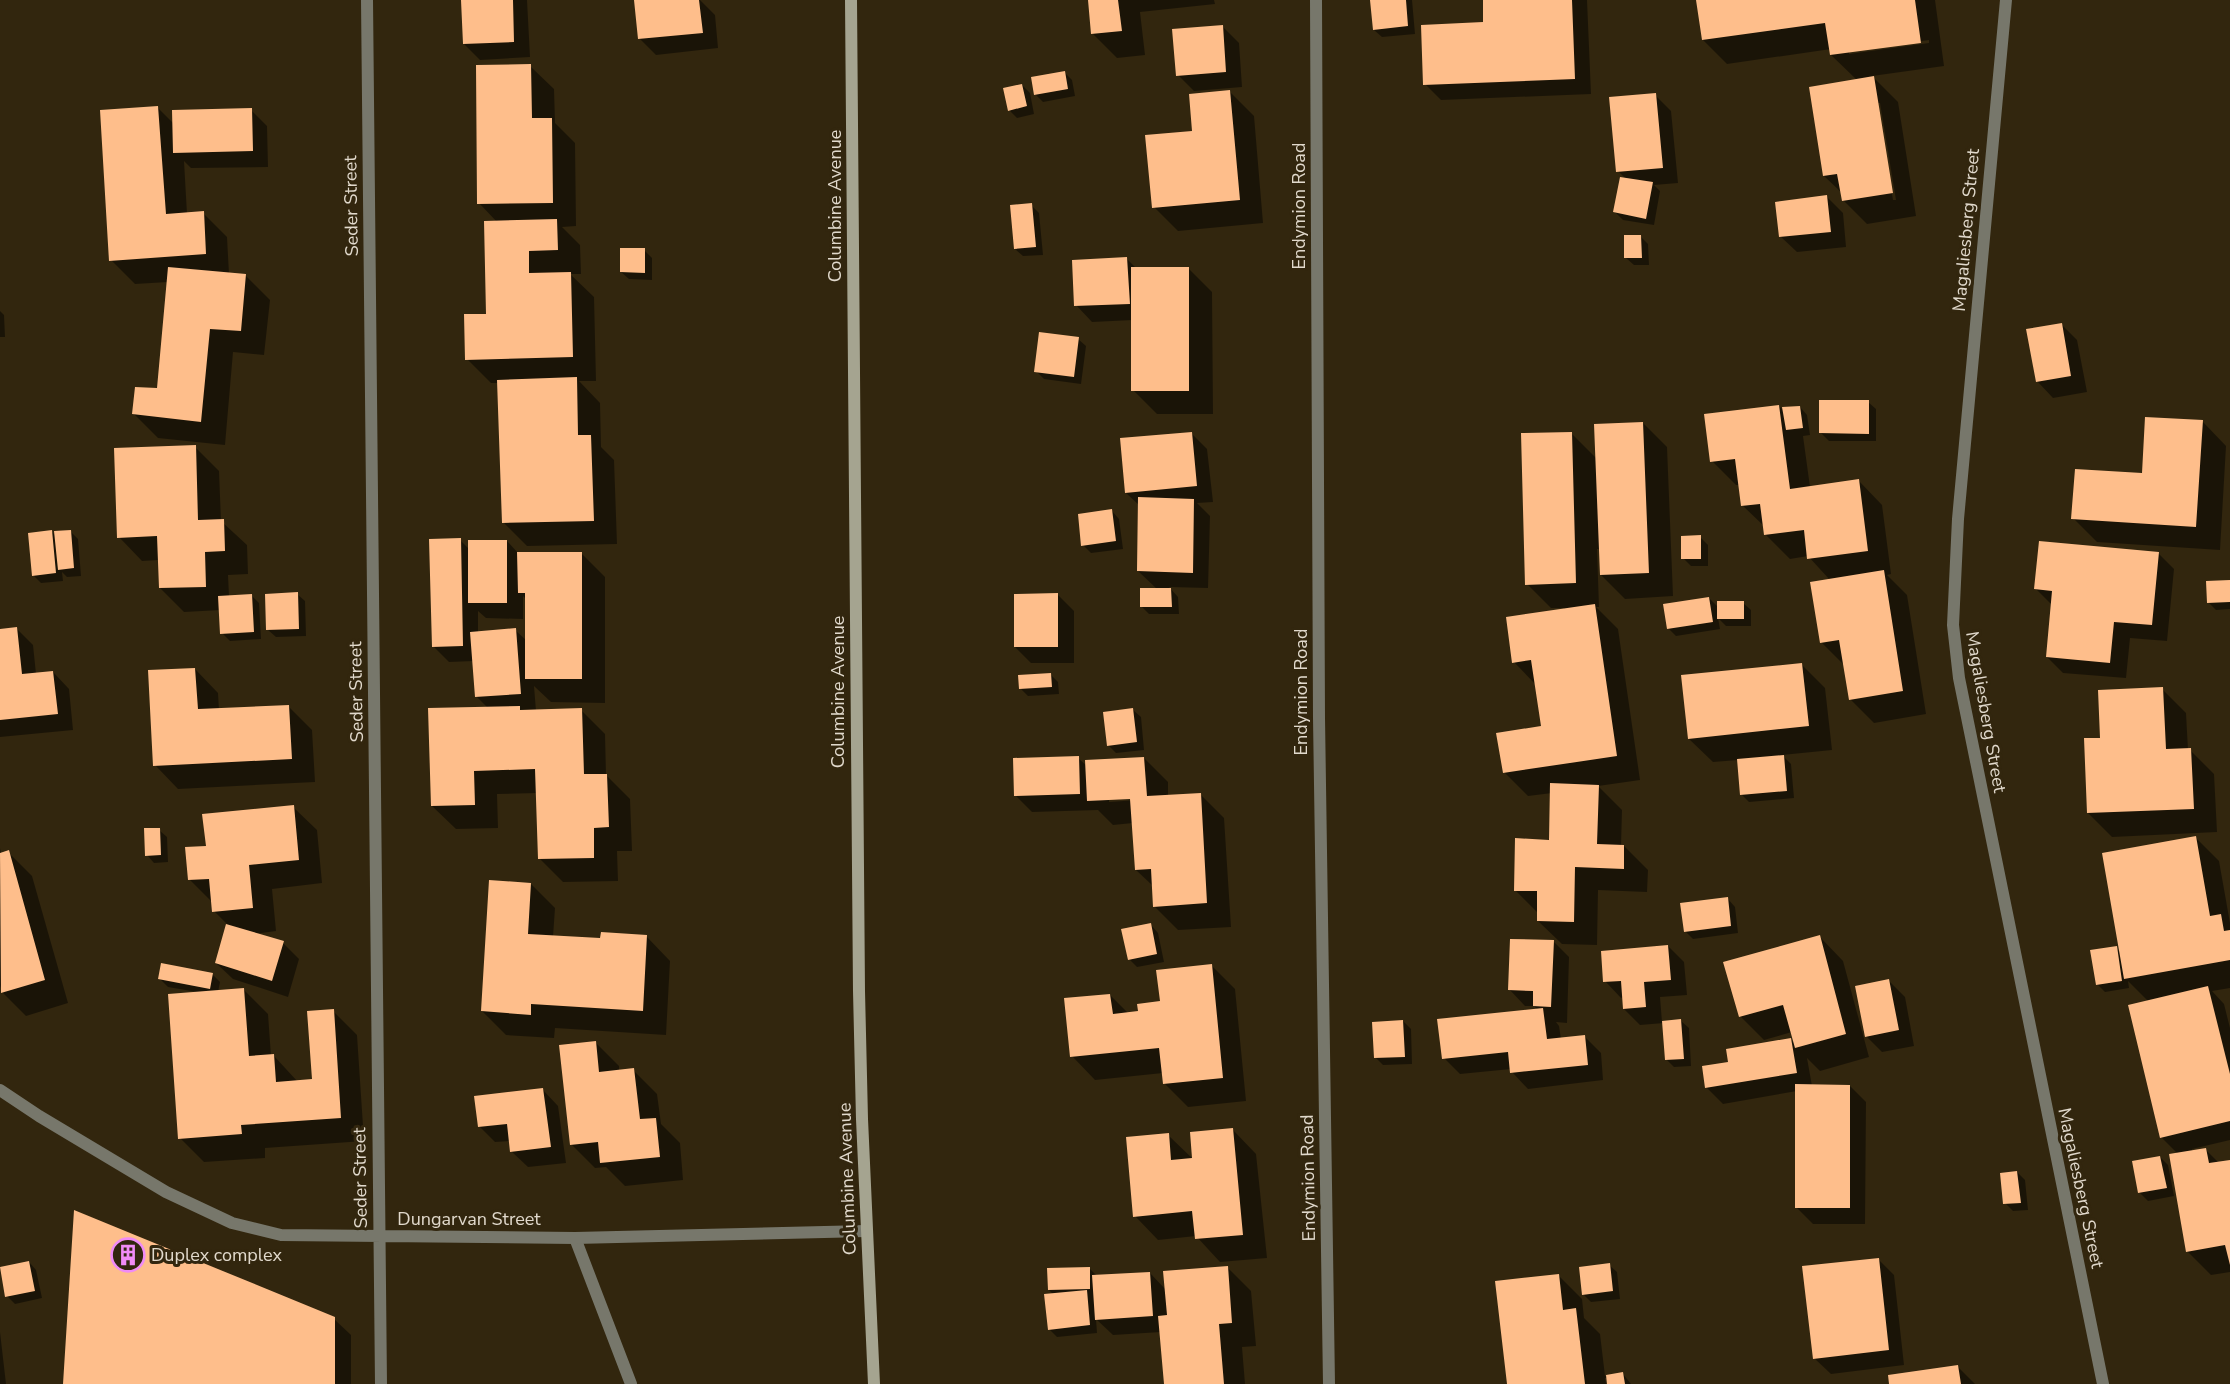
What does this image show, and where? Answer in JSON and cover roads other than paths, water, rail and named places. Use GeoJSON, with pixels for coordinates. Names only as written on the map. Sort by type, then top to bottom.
{"type":"FeatureCollection","features":[{"type":"Feature","properties":{"kind":"main road","name":"Columbine Avenue"},"geometry":{"type":"LineString","coordinates":[[851,0],[859,968],[866,1231],[873,1384]]}},
{"type":"Feature","properties":{"kind":"street","name":"Seder Street"},"geometry":{"type":"LineString","coordinates":[[367,0],[381,1384]]}},
{"type":"Feature","properties":{"kind":"street","name":"Endymion Road"},"geometry":{"type":"LineString","coordinates":[[1316,0],[1319,706],[1329,1384]]}},
{"type":"Feature","properties":{"kind":"street","name":"Magaliesberg Street"},"geometry":{"type":"LineString","coordinates":[[2006,0],[1958,519],[1953,625],[1961,690],[2103,1384]]}},
{"type":"Feature","properties":{"kind":"street","name":"Dungarvan Street"},"geometry":{"type":"LineString","coordinates":[[0,1090],[166,1192],[232,1223],[281,1235],[379,1238],[575,1238],[866,1231]]}},
{"type":"Feature","properties":{"kind":"street"},"geometry":{"type":"LineString","coordinates":[[575,1238],[631,1384]]}},
{"type":"Feature","properties":{"kind":"place","name":"Duplex complex"},"geometry":{"type":"Point","coordinates":[128,1255]}}]}
